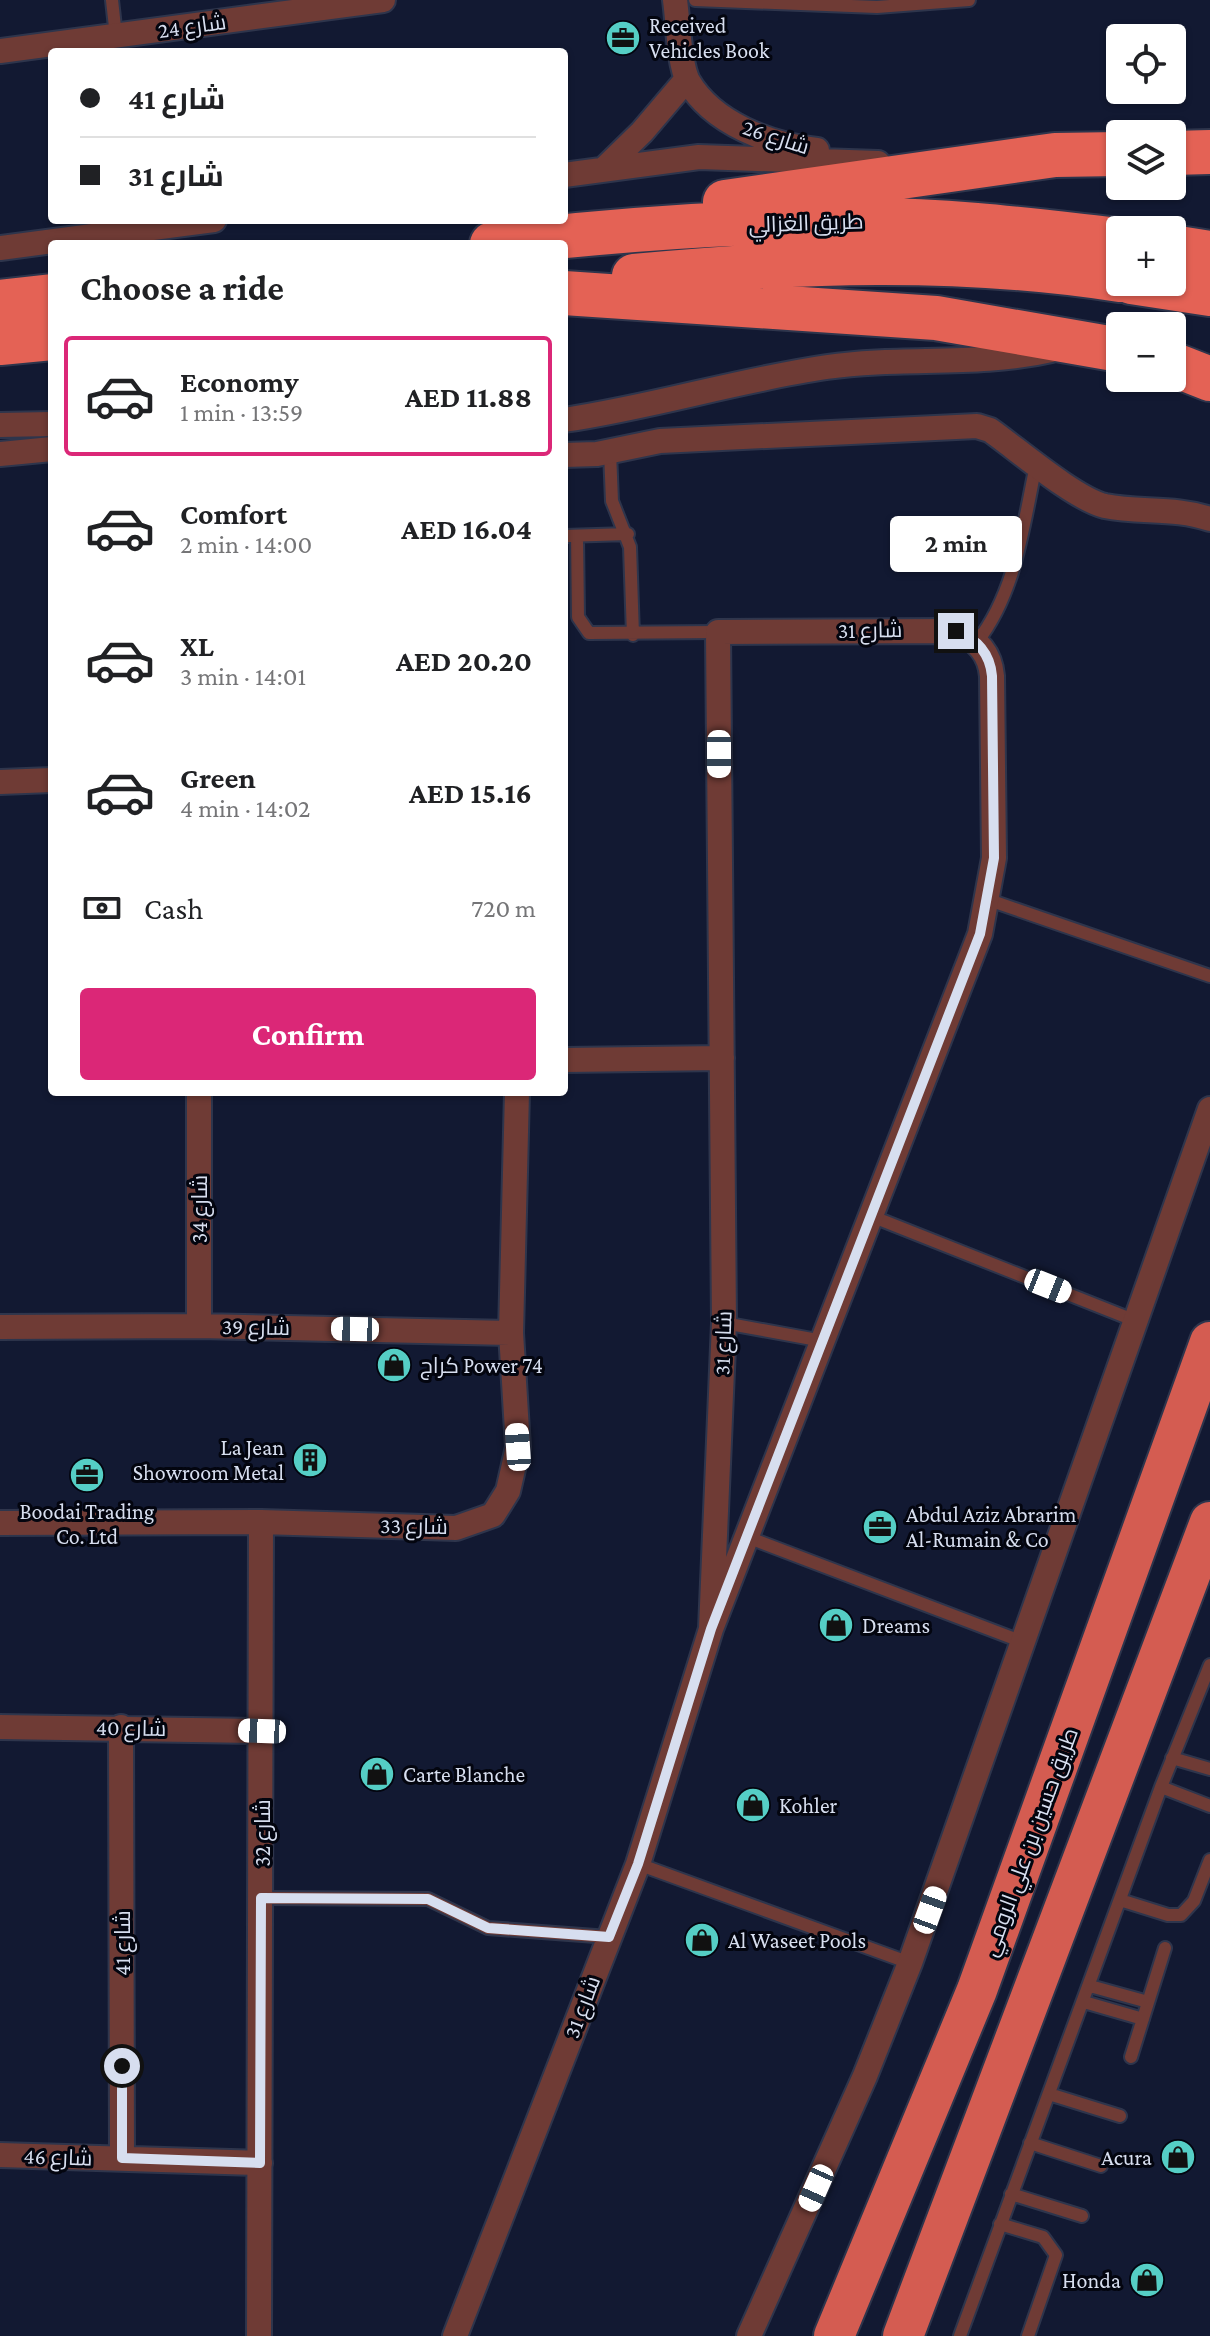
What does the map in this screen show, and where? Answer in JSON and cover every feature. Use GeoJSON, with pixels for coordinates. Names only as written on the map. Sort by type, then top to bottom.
{"type":"FeatureCollection","features":[{"type":"Feature","properties":{"kind":"highway"},"geometry":{"type":"LineString","coordinates":[[1186,153],[1210,152]]}},
{"type":"Feature","properties":{"kind":"highway"},"geometry":{"type":"LineString","coordinates":[[614,230],[684,209],[1055,155],[1106,154]]}},
{"type":"Feature","properties":{"kind":"highway","name":"طريق الغزالي"},"geometry":{"type":"LineString","coordinates":[[527,240],[614,230],[871,220],[974,225],[1106,239]]}},
{"type":"Feature","properties":{"kind":"highway"},"geometry":{"type":"LineString","coordinates":[[1186,249],[1210,253]]}},
{"type":"Feature","properties":{"kind":"highway","name":"طريق الغزالي"},"geometry":{"type":"LineString","coordinates":[[568,283],[707,269],[879,265],[996,268],[1106,279]]}},
{"type":"Feature","properties":{"kind":"highway"},"geometry":{"type":"LineString","coordinates":[[1186,290],[1210,294]]}},
{"type":"Feature","properties":{"kind":"highway"},"geometry":{"type":"LineString","coordinates":[[568,293],[936,318],[1102,346]]}},
{"type":"Feature","properties":{"kind":"highway"},"geometry":{"type":"LineString","coordinates":[[0,302],[48,296]]}},
{"type":"Feature","properties":{"kind":"highway"},"geometry":{"type":"LineString","coordinates":[[0,343],[48,338]]}},
{"type":"Feature","properties":{"kind":"highway"},"geometry":{"type":"LineString","coordinates":[[1186,365],[1210,369]]}},
{"type":"Feature","properties":{"kind":"highway"},"geometry":{"type":"LineString","coordinates":[[1186,369],[1210,379]]}},
{"type":"Feature","properties":{"kind":"highway","name":"طريق حسين بن علي الرومي"},"geometry":{"type":"LineString","coordinates":[[834,2336],[977,1990],[1210,1342]]}},
{"type":"Feature","properties":{"kind":"highway"},"geometry":{"type":"LineString","coordinates":[[903,2336],[1210,1522]]}},
{"type":"Feature","properties":{"kind":"street","name":"شارع 24"},"geometry":{"type":"LineString","coordinates":[[0,51],[383,0]]}},
{"type":"Feature","properties":{"kind":"street"},"geometry":{"type":"LineString","coordinates":[[604,169],[687,79],[675,0]]}},
{"type":"Feature","properties":{"kind":"street","name":"شارع 26"},"geometry":{"type":"LineString","coordinates":[[687,79],[722,117],[753,134],[804,149],[856,155],[883,164]]}},
{"type":"Feature","properties":{"kind":"street"},"geometry":{"type":"LineString","coordinates":[[568,174],[699,157],[883,164],[940,171]]}},
{"type":"Feature","properties":{"kind":"street"},"geometry":{"type":"LineString","coordinates":[[61,240],[183,224]]}},
{"type":"Feature","properties":{"kind":"street"},"geometry":{"type":"LineString","coordinates":[[0,248],[48,242]]}},
{"type":"Feature","properties":{"kind":"street"},"geometry":{"type":"LineString","coordinates":[[568,419],[628,410],[827,367],[887,361],[993,358],[1102,346]]}},
{"type":"Feature","properties":{"kind":"street"},"geometry":{"type":"LineString","coordinates":[[0,425],[48,424]]}},
{"type":"Feature","properties":{"kind":"street"},"geometry":{"type":"LineString","coordinates":[[568,455],[610,452],[660,441],[970,425],[990,430],[1083,496],[1103,505],[1181,511],[1210,519]]}},
{"type":"Feature","properties":{"kind":"street"},"geometry":{"type":"LineString","coordinates":[[0,454],[48,449]]}},
{"type":"Feature","properties":{"kind":"street","name":"شارع 31"},"geometry":{"type":"LineString","coordinates":[[455,2336],[638,1864],[711,1629],[969,966],[989,900],[994,858],[992,676],[989,659],[977,642],[967,635],[944,629],[718,632],[724,1323],[711,1629]]}},
{"type":"Feature","properties":{"kind":"street"},"geometry":{"type":"LineString","coordinates":[[0,782],[48,780]]}},
{"type":"Feature","properties":{"kind":"street"},"geometry":{"type":"LineString","coordinates":[[568,1060],[722,1058]]}},
{"type":"Feature","properties":{"kind":"street","name":"شارع 34"},"geometry":{"type":"LineString","coordinates":[[199,1096],[199,1326]]}},
{"type":"Feature","properties":{"kind":"street","name":"شارع 33"},"geometry":{"type":"LineString","coordinates":[[0,1523],[261,1522],[456,1528],[493,1515],[508,1491],[518,1447],[511,1333],[517,1096]]}},
{"type":"Feature","properties":{"kind":"street"},"geometry":{"type":"LineString","coordinates":[[749,2336],[853,2104],[910,1963],[1210,1109]]}},
{"type":"Feature","properties":{"kind":"street","name":"شارع 39"},"geometry":{"type":"LineString","coordinates":[[0,1327],[199,1326],[511,1333]]}},
{"type":"Feature","properties":{"kind":"street","name":"32 شارع"},"geometry":{"type":"LineString","coordinates":[[259,2336],[261,1522]]}},
{"type":"Feature","properties":{"kind":"street","name":"شارع 40"},"geometry":{"type":"LineString","coordinates":[[0,1727],[262,1731]]}},
{"type":"Feature","properties":{"kind":"street","name":"شارع 41"},"geometry":{"type":"LineString","coordinates":[[121,1727],[122,2158]]}},
{"type":"Feature","properties":{"kind":"street","name":"شارع 46"},"geometry":{"type":"LineString","coordinates":[[0,2155],[260,2163]]}},
{"type":"Feature","properties":{"kind":"lane"},"geometry":{"type":"LineString","coordinates":[[112,0],[116,36]]}},
{"type":"Feature","properties":{"kind":"lane"},"geometry":{"type":"LineString","coordinates":[[695,0],[877,4],[969,0]]}},
{"type":"Feature","properties":{"kind":"lane"},"geometry":{"type":"LineString","coordinates":[[610,452],[612,501],[628,534],[633,635]]}},
{"type":"Feature","properties":{"kind":"lane"},"geometry":{"type":"LineString","coordinates":[[977,642],[994,618],[1010,580],[1036,463]]}},
{"type":"Feature","properties":{"kind":"lane"},"geometry":{"type":"LineString","coordinates":[[628,534],[571,536],[580,623],[595,635],[718,632]]}},
{"type":"Feature","properties":{"kind":"lane"},"geometry":{"type":"LineString","coordinates":[[989,900],[1210,976]]}},
{"type":"Feature","properties":{"kind":"lane"},"geometry":{"type":"LineString","coordinates":[[871,1216],[1136,1321]]}},
{"type":"Feature","properties":{"kind":"lane"},"geometry":{"type":"LineString","coordinates":[[724,1323],[823,1341]]}},
{"type":"Feature","properties":{"kind":"lane"},"geometry":{"type":"LineString","coordinates":[[747,1537],[1023,1642]]}},
{"type":"Feature","properties":{"kind":"lane"},"geometry":{"type":"LineString","coordinates":[[960,2336],[1161,1787],[1210,1665]]}},
{"type":"Feature","properties":{"kind":"lane"},"geometry":{"type":"LineString","coordinates":[[1172,1758],[1210,1769]]}},
{"type":"Feature","properties":{"kind":"lane"},"geometry":{"type":"LineString","coordinates":[[1161,1787],[1210,1806]]}},
{"type":"Feature","properties":{"kind":"lane"},"geometry":{"type":"LineString","coordinates":[[1120,1900],[1168,1915],[1181,1915],[1194,1901],[1210,1860]]}},
{"type":"Feature","properties":{"kind":"lane"},"geometry":{"type":"LineString","coordinates":[[638,1864],[910,1963]]}},
{"type":"Feature","properties":{"kind":"lane"},"geometry":{"type":"LineString","coordinates":[[261,1898],[428,1899],[488,1928],[609,1937]]}},
{"type":"Feature","properties":{"kind":"lane"},"geometry":{"type":"LineString","coordinates":[[1131,2057],[1165,1948]]}},
{"type":"Feature","properties":{"kind":"lane"},"geometry":{"type":"LineString","coordinates":[[1090,1986],[1148,2002]]}},
{"type":"Feature","properties":{"kind":"lane"},"geometry":{"type":"LineString","coordinates":[[1084,2002],[1143,2019]]}},
{"type":"Feature","properties":{"kind":"lane"},"geometry":{"type":"LineString","coordinates":[[1049,2094],[1120,2116]]}},
{"type":"Feature","properties":{"kind":"lane"},"geometry":{"type":"LineString","coordinates":[[1030,2143],[1101,2166]]}},
{"type":"Feature","properties":{"kind":"lane"},"geometry":{"type":"LineString","coordinates":[[1011,2194],[1082,2216]]}},
{"type":"Feature","properties":{"kind":"lane"},"geometry":{"type":"LineString","coordinates":[[1000,2224],[1043,2237],[1056,2255],[1028,2336]]}},
{"type":"Feature","properties":{"kind":"place","name":"Received Vehicles Book"},"geometry":{"type":"Point","coordinates":[623,38]}},
{"type":"Feature","properties":{"kind":"place","name":"كراج Power 74"},"geometry":{"type":"Point","coordinates":[394,1365]}},
{"type":"Feature","properties":{"kind":"place","name":"La Jean Showroom Metal"},"geometry":{"type":"Point","coordinates":[310,1460]}},
{"type":"Feature","properties":{"kind":"place","name":"Boodai Trading Co. Ltd"},"geometry":{"type":"Point","coordinates":[87,1475]}},
{"type":"Feature","properties":{"kind":"place","name":"Abdul Aziz Abrarim Al-Rumain & Co"},"geometry":{"type":"Point","coordinates":[880,1527]}},
{"type":"Feature","properties":{"kind":"place","name":"Dreams"},"geometry":{"type":"Point","coordinates":[836,1625]}},
{"type":"Feature","properties":{"kind":"place","name":"Carte Blanche"},"geometry":{"type":"Point","coordinates":[377,1774]}},
{"type":"Feature","properties":{"kind":"place","name":"Kohler"},"geometry":{"type":"Point","coordinates":[753,1805]}},
{"type":"Feature","properties":{"kind":"place","name":"Al Waseet Pools"},"geometry":{"type":"Point","coordinates":[702,1940]}},
{"type":"Feature","properties":{"kind":"place","name":"Acura"},"geometry":{"type":"Point","coordinates":[1178,2157]}},
{"type":"Feature","properties":{"kind":"place","name":"Honda"},"geometry":{"type":"Point","coordinates":[1147,2280]}},
{"type":"Feature","properties":{"kind":"route"},"geometry":{"type":"LineString","coordinates":[[122,2066],[122,2158],[260,2163],[261,1898],[428,1899],[488,1928],[609,1937],[638,1864],[711,1629],[980,934],[989,900],[994,858],[992,676],[985,651],[967,635],[956,631]]}}]}
